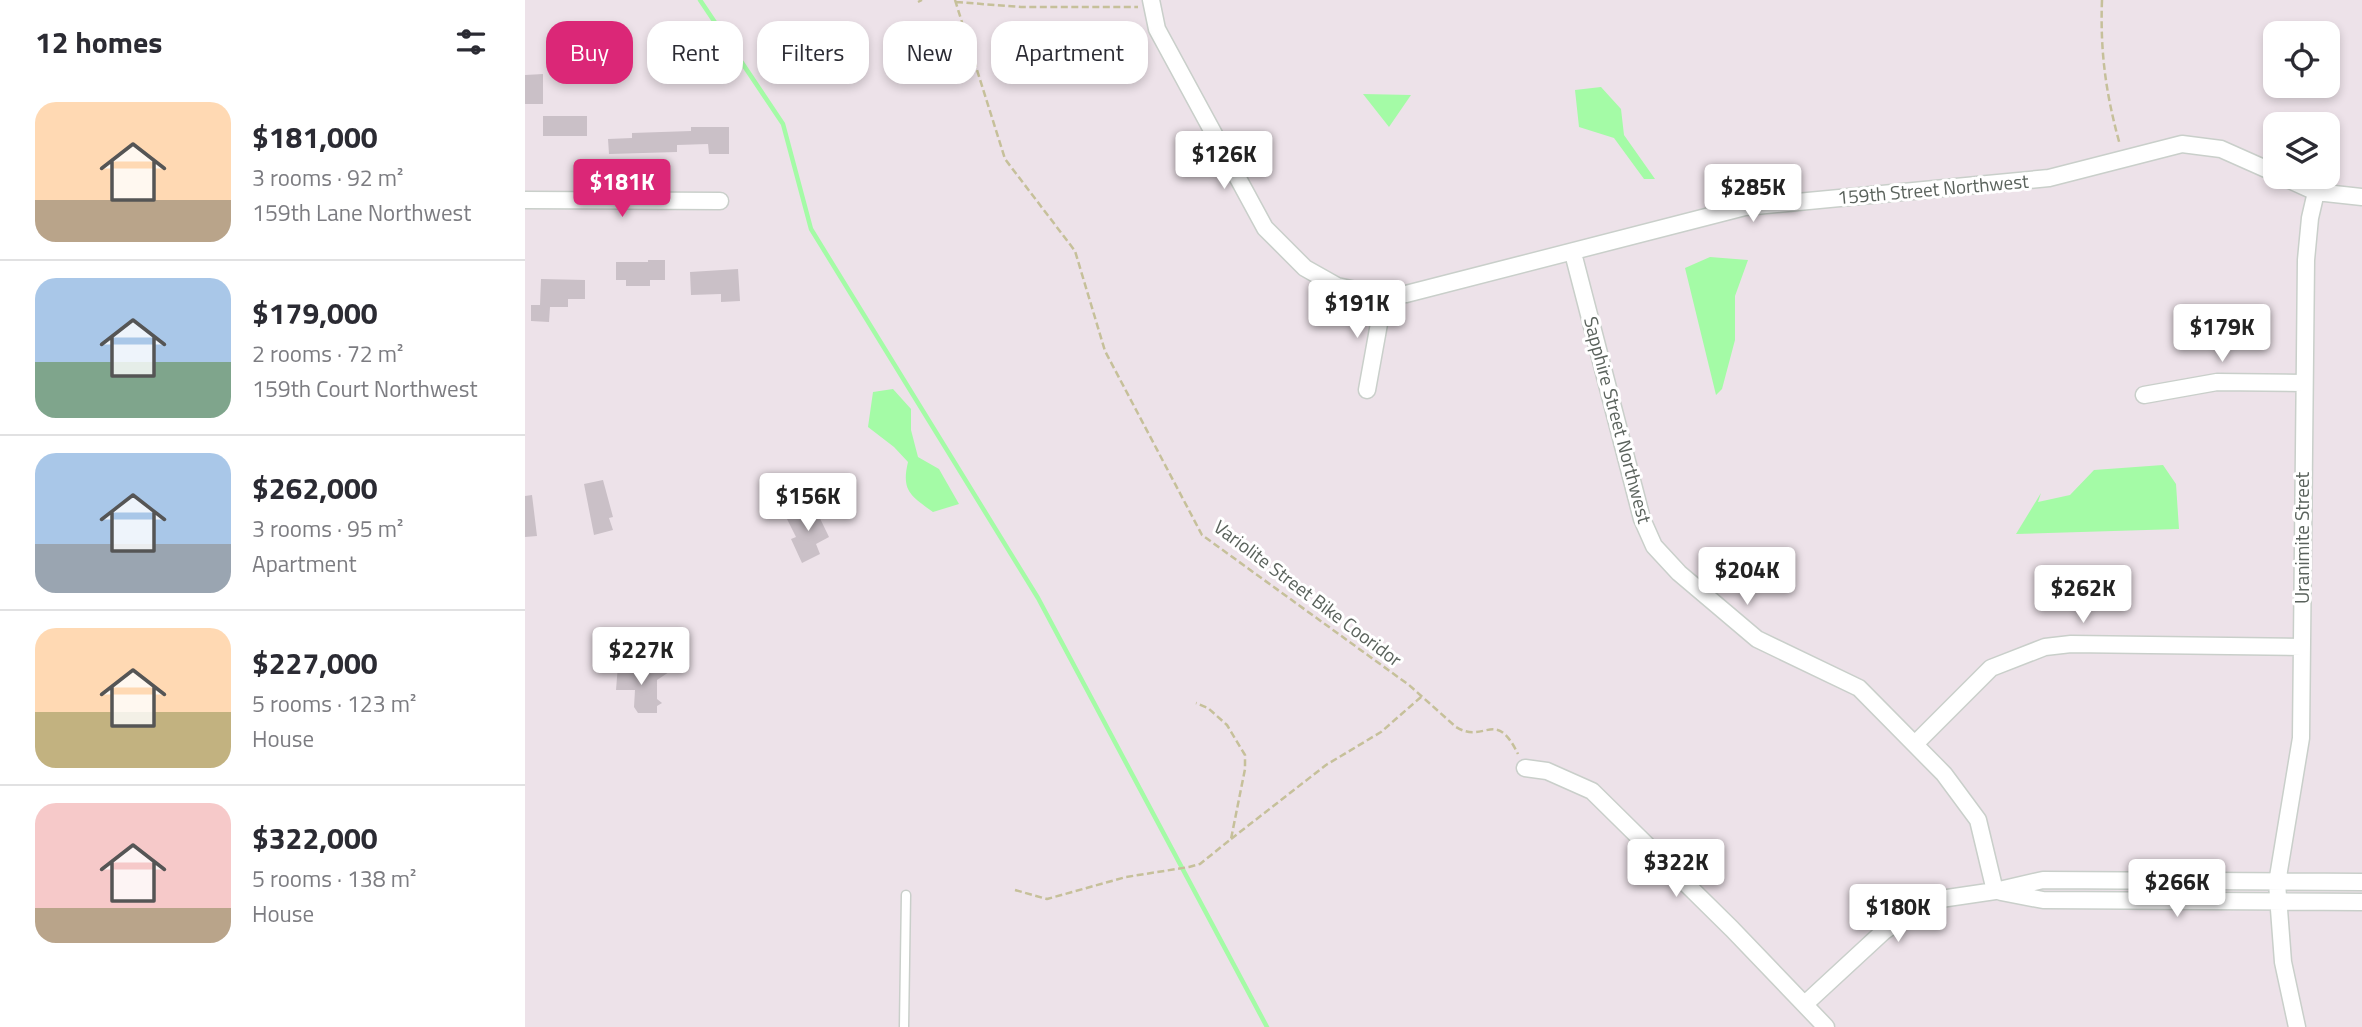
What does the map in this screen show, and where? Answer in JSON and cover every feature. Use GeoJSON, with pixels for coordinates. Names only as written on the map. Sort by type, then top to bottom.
{"type":"FeatureCollection","features":[{"type":"Feature","properties":{"kind":"street"},"geometry":{"type":"LineString","coordinates":[[1152,3],[1157,29],[1265,228],[1305,268],[1337,286],[1384,296],[1367,390]]}},
{"type":"Feature","properties":{"kind":"street","name":"159th Street Northwest"},"geometry":{"type":"LineString","coordinates":[[1384,296],[1573,253],[1745,207],[2049,178],[2182,144],[2221,149],[2263,168]]}},
{"type":"Feature","properties":{"kind":"street"},"geometry":{"type":"LineString","coordinates":[[2309,189],[2362,197]]}},
{"type":"Feature","properties":{"kind":"street","name":"Uranimite Street"},"geometry":{"type":"LineString","coordinates":[[2297,1027],[2283,962],[2277,883],[2301,738],[2306,260],[2310,218],[2316,192]]}},
{"type":"Feature","properties":{"kind":"street"},"geometry":{"type":"LineString","coordinates":[[525,200],[720,201]]}},
{"type":"Feature","properties":{"kind":"street","name":"Sapphire Street Northwest"},"geometry":{"type":"LineString","coordinates":[[1573,253],[1642,519],[1654,546],[1679,573],[1757,639],[1859,688],[1915,744],[1944,774],[1978,820],[1996,891]]}},
{"type":"Feature","properties":{"kind":"street"},"geometry":{"type":"LineString","coordinates":[[2144,394],[2217,382],[2303,383]]}},
{"type":"Feature","properties":{"kind":"street"},"geometry":{"type":"LineString","coordinates":[[1915,744],[1991,668],[2045,647],[2071,644],[2302,647]]}},
{"type":"Feature","properties":{"kind":"street"},"geometry":{"type":"LineString","coordinates":[[1525,768],[1547,771],[1592,791],[1723,919],[1826,1027]]}},
{"type":"Feature","properties":{"kind":"street"},"geometry":{"type":"LineString","coordinates":[[1805,1004],[1883,932],[1927,901],[1996,891],[2043,880],[2362,882]]}},
{"type":"Feature","properties":{"kind":"street"},"geometry":{"type":"LineString","coordinates":[[1996,891],[2043,900],[2362,902]]}},
{"type":"Feature","properties":{"kind":"lane"},"geometry":{"type":"LineString","coordinates":[[904,1027],[906,895]]}},
{"type":"Feature","properties":{"kind":"path"},"geometry":{"type":"LineString","coordinates":[[2102,0],[2100,45],[2110,108],[2124,159]]}},
{"type":"Feature","properties":{"kind":"path","name":"Variolite Street Bike Cooridor"},"geometry":{"type":"LineString","coordinates":[[1152,3],[1021,7],[956,1],[1005,159],[1075,251],[1105,351],[1202,535],[1422,697],[1464,732],[1493,728],[1503,731],[1511,740],[1525,768]]}},
{"type":"Feature","properties":{"kind":"path"},"geometry":{"type":"LineString","coordinates":[[1015,890],[1047,899],[1126,877],[1200,864],[1326,765],[1381,733],[1422,697]]}},
{"type":"Feature","properties":{"kind":"path"},"geometry":{"type":"LineString","coordinates":[[1196,703],[1208,708],[1227,725],[1245,755],[1245,769],[1231,839]]}},
{"type":"Feature","properties":{"kind":"shaded area"},"geometry":{"type":"Polygon","coordinates":[[[1601,87],[1621,109],[1624,135],[1655,179],[1644,179],[1614,138],[1579,127],[1575,90],[1601,87]]]}},
{"type":"Feature","properties":{"kind":"shaded area"},"geometry":{"type":"Polygon","coordinates":[[[1363,94],[1411,95],[1389,127],[1363,94]]]}},
{"type":"Feature","properties":{"kind":"shaded area"},"geometry":{"type":"Polygon","coordinates":[[[1710,257],[1748,260],[1735,296],[1735,340],[1722,389],[1716,395],[1685,268],[1710,257]]]}},
{"type":"Feature","properties":{"kind":"shaded area"},"geometry":{"type":"Polygon","coordinates":[[[893,389],[911,409],[911,430],[918,457],[939,469],[959,504],[933,512],[919,502],[907,486],[908,462],[868,427],[873,392],[893,389]]]}},
{"type":"Feature","properties":{"kind":"shaded area"},"geometry":{"type":"Polygon","coordinates":[[[2163,465],[2176,484],[2179,529],[2016,534],[2041,493],[2038,502],[2070,495],[2094,470],[2163,465]]]}},
{"type":"Feature","properties":{"kind":"building"},"geometry":{"type":"Polygon","coordinates":[[[543,74],[543,104],[525,104],[525,75],[543,74]]]}},
{"type":"Feature","properties":{"kind":"building"},"geometry":{"type":"Polygon","coordinates":[[[543,116],[587,116],[587,136],[543,136],[543,116]]]}},
{"type":"Feature","properties":{"kind":"building"},"geometry":{"type":"Polygon","coordinates":[[[691,127],[729,127],[729,154],[709,154],[708,144],[677,145],[677,152],[609,154],[608,139],[632,138],[632,133],[691,131],[691,127]]]}},
{"type":"Feature","properties":{"kind":"building"},"geometry":{"type":"Polygon","coordinates":[[[665,260],[665,280],[650,280],[650,286],[626,286],[626,280],[616,280],[616,262],[665,260]]]}},
{"type":"Feature","properties":{"kind":"building"},"geometry":{"type":"Polygon","coordinates":[[[738,269],[740,301],[721,302],[721,294],[691,295],[690,272],[738,269]]]}},
{"type":"Feature","properties":{"kind":"building"},"geometry":{"type":"Polygon","coordinates":[[[541,279],[585,280],[585,299],[568,299],[568,307],[550,307],[549,322],[531,321],[531,305],[540,305],[541,279]]]}},
{"type":"Feature","properties":{"kind":"building"},"geometry":{"type":"Polygon","coordinates":[[[603,480],[613,517],[609,518],[613,530],[594,535],[584,484],[603,480]]]}},
{"type":"Feature","properties":{"kind":"building"},"geometry":{"type":"Polygon","coordinates":[[[532,495],[537,536],[525,537],[525,496],[532,495]]]}},
{"type":"Feature","properties":{"kind":"building"},"geometry":{"type":"Polygon","coordinates":[[[814,506],[829,537],[816,544],[820,554],[802,563],[791,539],[796,537],[787,519],[814,506]]]}},
{"type":"Feature","properties":{"kind":"building"},"geometry":{"type":"Polygon","coordinates":[[[618,665],[637,665],[636,673],[672,670],[657,680],[657,699],[662,703],[657,706],[657,713],[638,713],[634,707],[635,690],[616,690],[618,665]]]}},
{"type":"Feature","properties":{"kind":"waterway"},"geometry":{"type":"LineString","coordinates":[[700,0],[783,124],[811,229],[1038,598],[1267,1027]]}}]}
